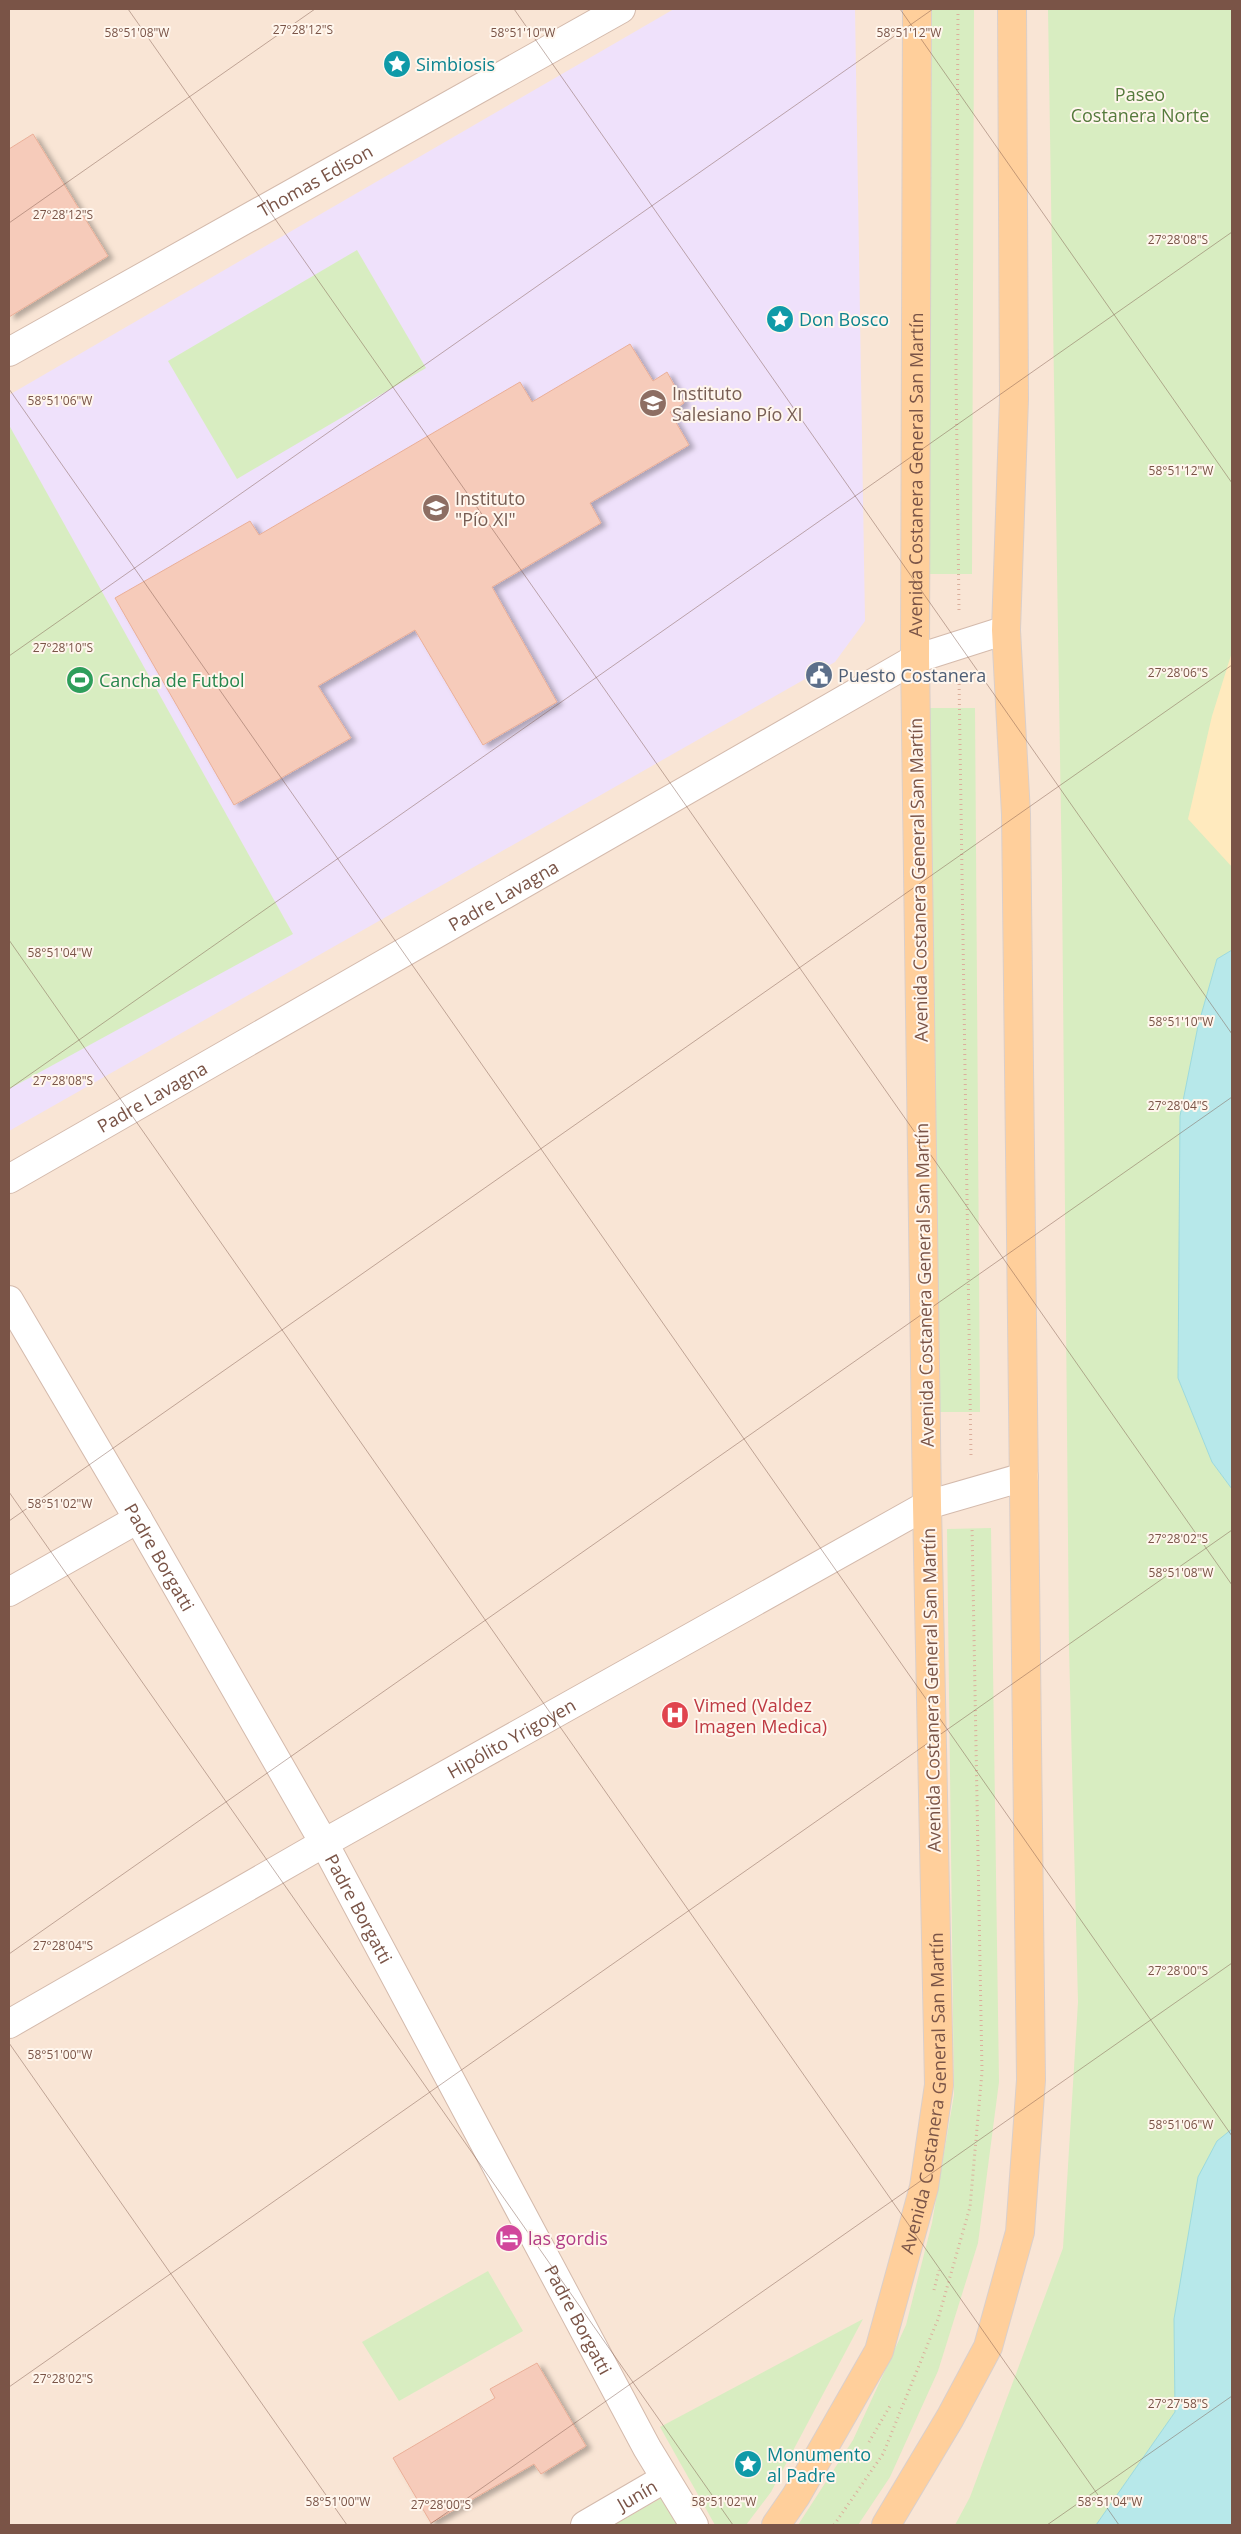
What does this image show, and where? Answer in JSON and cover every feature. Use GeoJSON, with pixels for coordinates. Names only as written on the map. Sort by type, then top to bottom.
{"type":"FeatureCollection","features":[{"type":"Feature","properties":{"kind":"main road","name":"Avenida Costanera General San Martín"},"geometry":{"type":"LineString","coordinates":[[776,2525],[796,2496],[879,2352],[925,2178],[939,2085],[927,1505],[915,659],[917,9]]}},
{"type":"Feature","properties":{"kind":"main road"},"geometry":{"type":"LineString","coordinates":[[886,2525],[950,2418],[988,2346],[1020,2232],[1031,2080],[1016,814],[1006,630],[1014,399],[1012,9]]}},
{"type":"Feature","properties":{"kind":"street","name":"Thomas Edison"},"geometry":{"type":"LineString","coordinates":[[9,352],[621,9]]}},
{"type":"Feature","properties":{"kind":"street","name":"Padre Lavagna"},"geometry":{"type":"LineString","coordinates":[[9,1179],[915,659],[1006,630]]}},
{"type":"Feature","properties":{"kind":"street","name":"Padre Borgatti"},"geometry":{"type":"LineString","coordinates":[[9,1300],[138,1519],[324,1843],[664,2479],[694,2525]]}},
{"type":"Feature","properties":{"kind":"street","name":"Hipólito Yrigoyen"},"geometry":{"type":"LineString","coordinates":[[9,2024],[324,1843],[927,1505],[1024,1477]]}},
{"type":"Feature","properties":{"kind":"street"},"geometry":{"type":"LineString","coordinates":[[9,1592],[138,1519]]}},
{"type":"Feature","properties":{"kind":"street","name":"Junín"},"geometry":{"type":"LineString","coordinates":[[585,2525],[664,2479]]}},
{"type":"Feature","properties":{"kind":"shaded area"},"geometry":{"type":"Polygon","coordinates":[[[9,9],[1232,9],[1232,950],[1217,959],[1180,1116],[1178,1378],[1212,1462],[1232,1489],[1232,2129],[1217,2141],[1174,2319],[1175,2412],[1096,2525],[9,2525],[9,9]]]}},
{"type":"Feature","properties":{"kind":"shaded area","name":"Instituto \"Pío XI\""},"geometry":{"type":"Polygon","coordinates":[[[674,9],[855,9],[865,621],[835,662],[9,1131],[9,395],[674,9]]]}},
{"type":"Feature","properties":{"kind":"green space"},"geometry":{"type":"Polygon","coordinates":[[[930,9],[974,9],[972,574],[928,574],[930,9]]]}},
{"type":"Feature","properties":{"kind":"green space","name":"Paseo Costanera Norte"},"geometry":{"type":"Polygon","coordinates":[[[1048,9],[1232,9],[1232,950],[1217,959],[1198,1026],[1180,1116],[1178,1378],[1212,1462],[1232,1489],[1232,2129],[1217,2141],[1174,2319],[1175,2412],[1096,2525],[955,2525],[970,2497],[1063,2248],[1078,2002],[1069,1648],[1062,881],[1048,9]]]}},
{"type":"Feature","properties":{"kind":"green space"},"geometry":{"type":"Polygon","coordinates":[[[357,250],[426,368],[237,479],[168,361],[357,250]]]}},
{"type":"Feature","properties":{"kind":"green space","name":"Cancha de Futbol"},"geometry":{"type":"Polygon","coordinates":[[[9,425],[293,934],[9,1089],[9,425]]]}},
{"type":"Feature","properties":{"kind":"green space"},"geometry":{"type":"Polygon","coordinates":[[[929,708],[975,708],[980,1412],[933,1412],[929,708]]]}},
{"type":"Feature","properties":{"kind":"green space"},"geometry":{"type":"Polygon","coordinates":[[[991,1528],[999,2082],[978,2243],[938,2371],[890,2477],[858,2525],[798,2525],[853,2440],[906,2325],[932,2223],[954,2095],[947,1529],[991,1528]]]}},
{"type":"Feature","properties":{"kind":"green space"},"geometry":{"type":"Polygon","coordinates":[[[488,2271],[523,2331],[399,2401],[362,2342],[488,2271]]]}},
{"type":"Feature","properties":{"kind":"green space"},"geometry":{"type":"Polygon","coordinates":[[[863,2319],[771,2492],[746,2525],[715,2525],[660,2427],[863,2319]]]}},
{"type":"Feature","properties":{"kind":"green space"},"geometry":{"type":"Polygon","coordinates":[[[663,2497],[680,2525],[614,2525],[663,2497]]]}},
{"type":"Feature","properties":{"kind":"sand"},"geometry":{"type":"Polygon","coordinates":[[[1232,652],[1232,867],[1188,819],[1212,716],[1232,652]]]}},
{"type":"Feature","properties":{"kind":"water"},"geometry":{"type":"Polygon","coordinates":[[[1232,950],[1232,1489],[1212,1462],[1178,1378],[1180,1116],[1198,1026],[1217,959],[1232,950]]]}},
{"type":"Feature","properties":{"kind":"water"},"geometry":{"type":"Polygon","coordinates":[[[1232,2129],[1232,2525],[1096,2525],[1175,2412],[1174,2319],[1198,2177],[1217,2141],[1232,2129]]]}},
{"type":"Feature","properties":{"kind":"building"},"geometry":{"type":"Polygon","coordinates":[[[33,134],[108,256],[9,317],[9,149],[33,134]]]}},
{"type":"Feature","properties":{"kind":"building","name":"Instituto \"Pío XI\""},"geometry":{"type":"Polygon","coordinates":[[[630,344],[653,381],[667,372],[684,403],[670,412],[689,445],[590,503],[601,523],[492,587],[557,702],[483,745],[415,630],[318,686],[351,738],[234,805],[115,598],[250,521],[259,535],[520,382],[532,402],[630,344]]]}},
{"type":"Feature","properties":{"kind":"building"},"geometry":{"type":"Polygon","coordinates":[[[537,2363],[586,2446],[541,2474],[534,2464],[431,2523],[393,2458],[495,2398],[490,2389],[537,2363]]]}},
{"type":"Feature","properties":{"kind":"place","name":"Simbiosis"},"geometry":{"type":"Point","coordinates":[397,64]}},
{"type":"Feature","properties":{"kind":"place","name":"Don Bosco"},"geometry":{"type":"Point","coordinates":[780,319]}},
{"type":"Feature","properties":{"kind":"place","name":"Instituto Salesiano Pío XI"},"geometry":{"type":"Point","coordinates":[653,403]}},
{"type":"Feature","properties":{"kind":"place","name":"Instituto \"Pío XI\""},"geometry":{"type":"Point","coordinates":[436,508]}},
{"type":"Feature","properties":{"kind":"place","name":"Puesto Costanera"},"geometry":{"type":"Point","coordinates":[819,675]}},
{"type":"Feature","properties":{"kind":"place","name":"Cancha de Futbol"},"geometry":{"type":"Point","coordinates":[80,680]}},
{"type":"Feature","properties":{"kind":"place","name":"Vimed (Valdez Imagen Medica)"},"geometry":{"type":"Point","coordinates":[675,1715]}},
{"type":"Feature","properties":{"kind":"place","name":"las gordis"},"geometry":{"type":"Point","coordinates":[509,2238]}},
{"type":"Feature","properties":{"kind":"place","name":"Monumento al Padre"},"geometry":{"type":"Point","coordinates":[748,2464]}}]}
